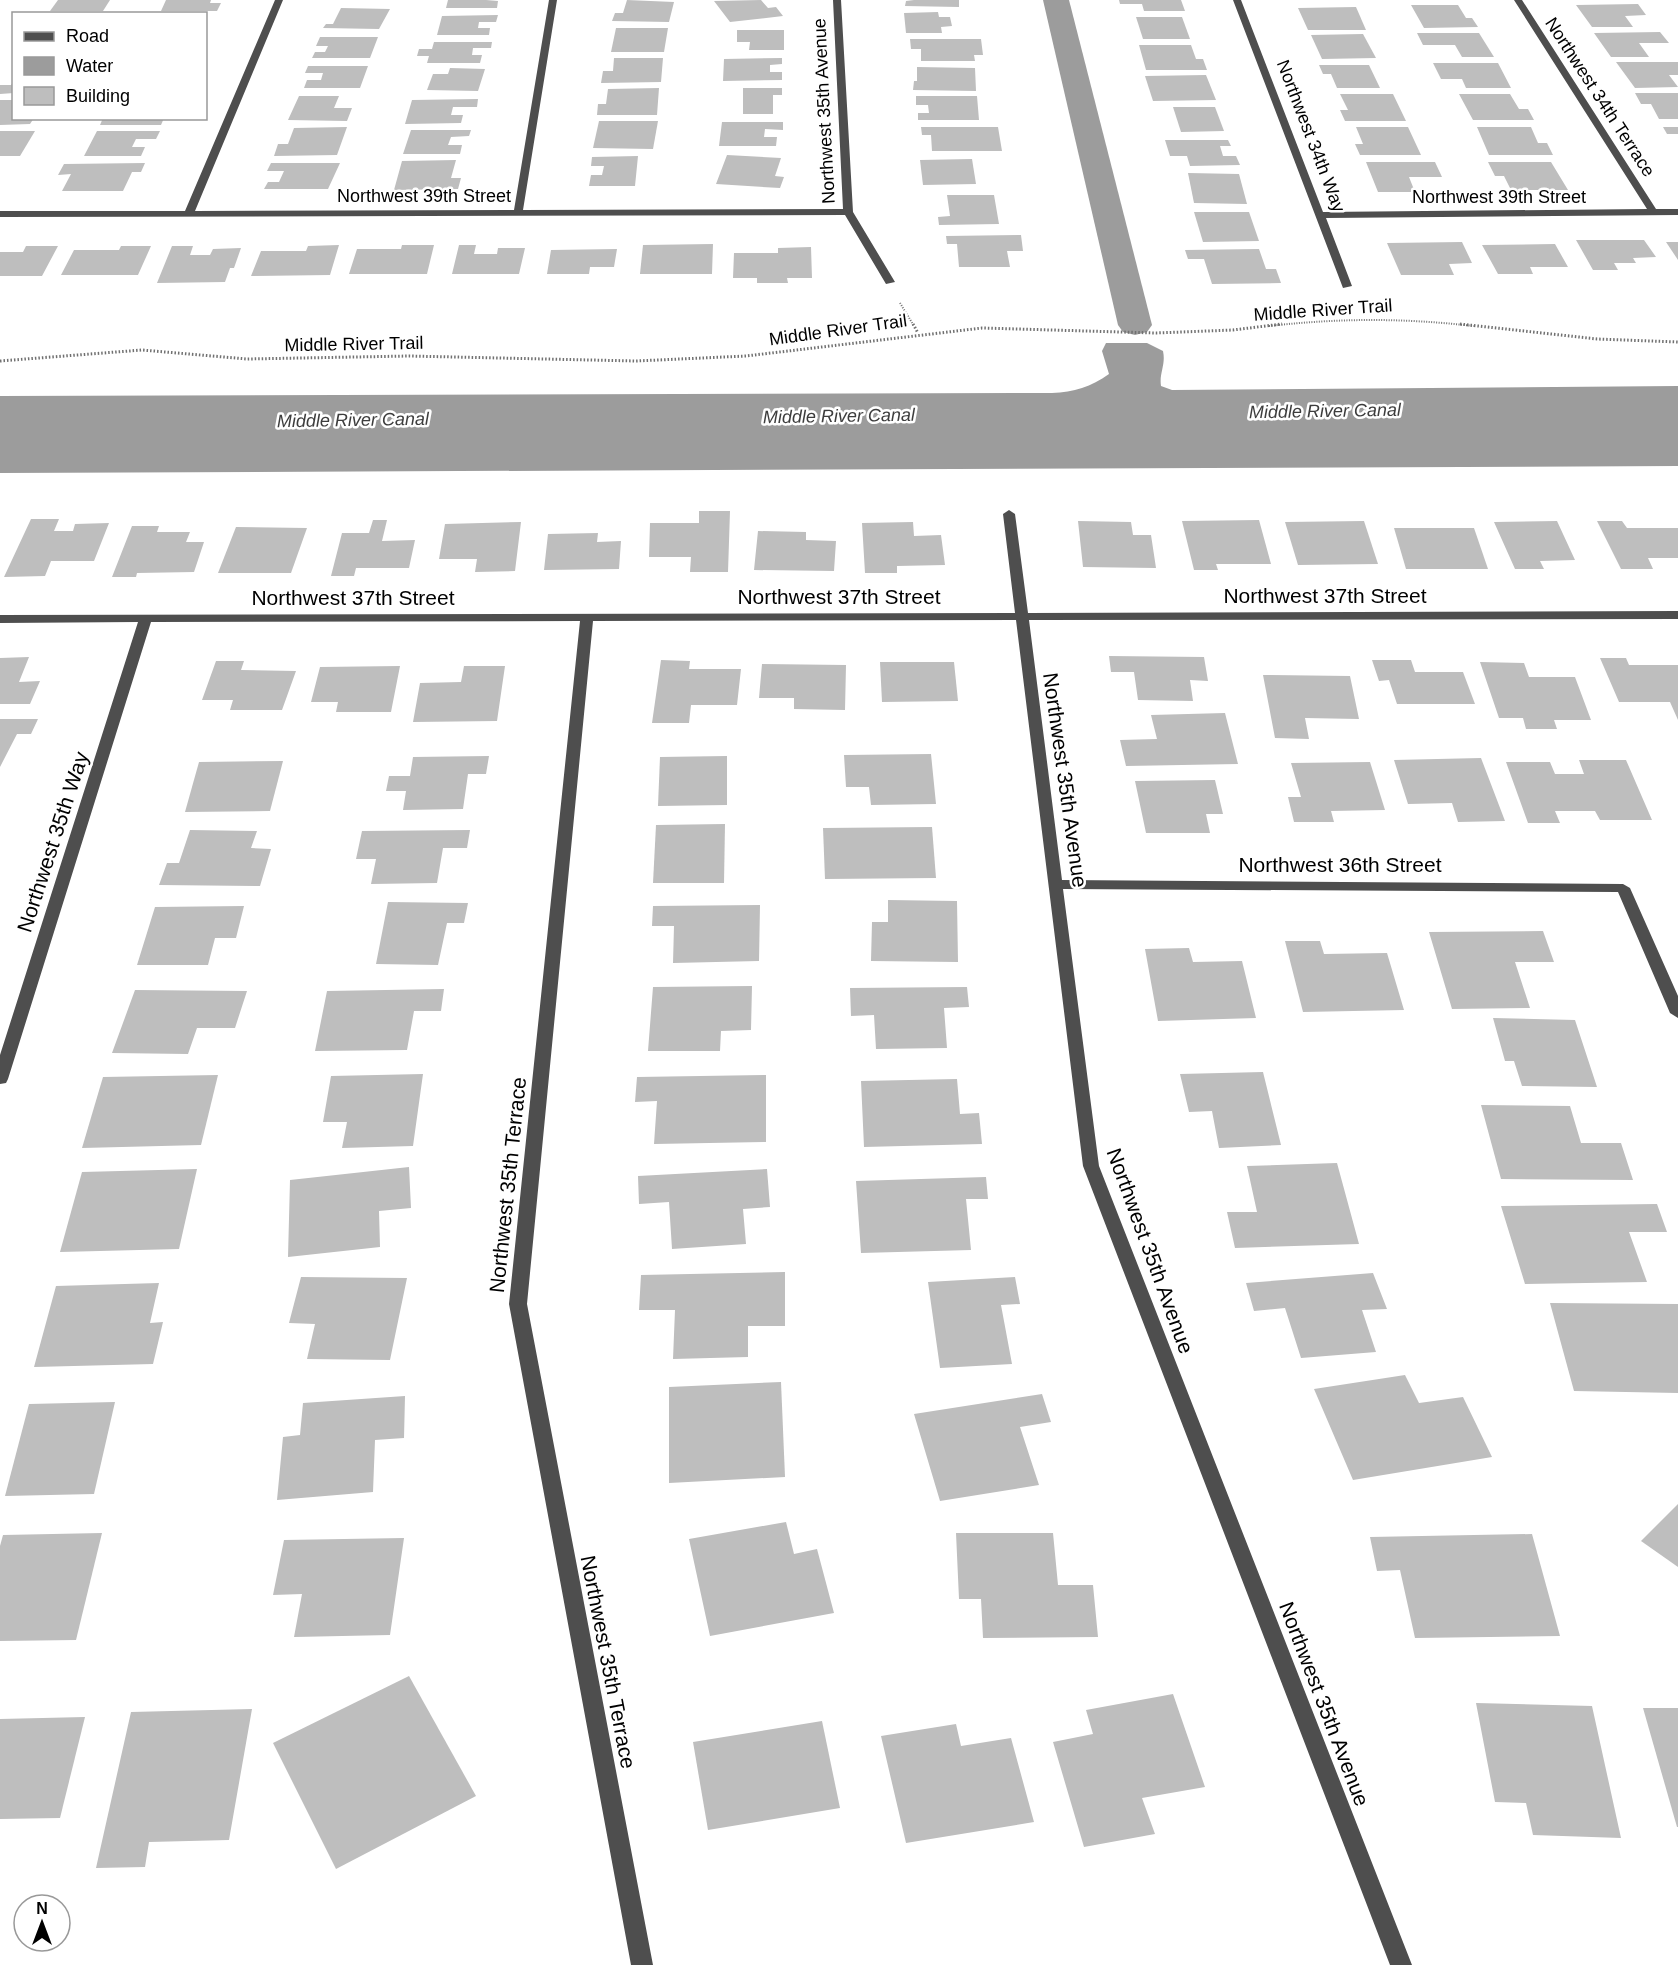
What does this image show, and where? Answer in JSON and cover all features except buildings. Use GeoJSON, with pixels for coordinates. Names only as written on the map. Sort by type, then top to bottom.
{"type":"FeatureCollection","features":[{"type":"Feature","properties":{"kind":"street"},"geometry":{"type":"LineString","coordinates":[[189,213],[279,0]]}},
{"type":"Feature","properties":{"kind":"street"},"geometry":{"type":"LineString","coordinates":[[518,212],[553,0]]}},
{"type":"Feature","properties":{"kind":"street","name":"Northwest 35th Avenue"},"geometry":{"type":"LineString","coordinates":[[837,0],[848,212],[890,282]]}},
{"type":"Feature","properties":{"kind":"street","name":"Northwest 34th Way"},"geometry":{"type":"LineString","coordinates":[[1237,0],[1347,286]]}},
{"type":"Feature","properties":{"kind":"street","name":"Northwest 34th Terrace"},"geometry":{"type":"LineString","coordinates":[[1518,0],[1654,213]]}},
{"type":"Feature","properties":{"kind":"street","name":"Northwest 39th Street"},"geometry":{"type":"LineString","coordinates":[[0,214],[848,212]]}},
{"type":"Feature","properties":{"kind":"street","name":"Northwest 39th Street"},"geometry":{"type":"LineString","coordinates":[[1321,215],[1678,212]]}},
{"type":"Feature","properties":{"kind":"street","name":"Northwest 35th Avenue"},"geometry":{"type":"LineString","coordinates":[[1009,514],[1091,1166],[1401,1965]]}},
{"type":"Feature","properties":{"kind":"street","name":"Northwest 37th Street"},"geometry":{"type":"LineString","coordinates":[[0,619],[1678,615]]}},
{"type":"Feature","properties":{"kind":"street","name":"Northwest 35th Terrace"},"geometry":{"type":"LineString","coordinates":[[587,617],[518,1304],[642,1965]]}},
{"type":"Feature","properties":{"kind":"street","name":"Northwest 35th Way"},"geometry":{"type":"LineString","coordinates":[[0,1079],[146,618]]}},
{"type":"Feature","properties":{"kind":"street","name":"Northwest 36th Street"},"geometry":{"type":"LineString","coordinates":[[1057,884],[1623,888],[1678,1013]]}},
{"type":"Feature","properties":{"kind":"path"},"geometry":{"type":"LineString","coordinates":[[890,282],[918,333]]}},
{"type":"Feature","properties":{"kind":"path","name":"Middle River Trail"},"geometry":{"type":"LineString","coordinates":[[0,361],[142,350],[247,359],[409,356],[636,361],[746,356],[918,333],[982,328],[1156,333],[1233,330],[1320,320],[1410,319],[1597,339],[1650,343],[1678,342]]}},
{"type":"Feature","properties":{"kind":"water","name":"Middle River Canal"},"geometry":{"type":"Polygon","coordinates":[[[1106,343],[1147,343],[1163,351],[1161,386],[1172,390],[1678,386],[1678,466],[0,473],[0,396],[1052,393],[1082,388],[1109,374],[1102,351],[1106,343]]]}},
{"type":"Feature","properties":{"kind":"waterway"},"geometry":{"type":"LineString","coordinates":[[1056,0],[1135,325]]}}]}
